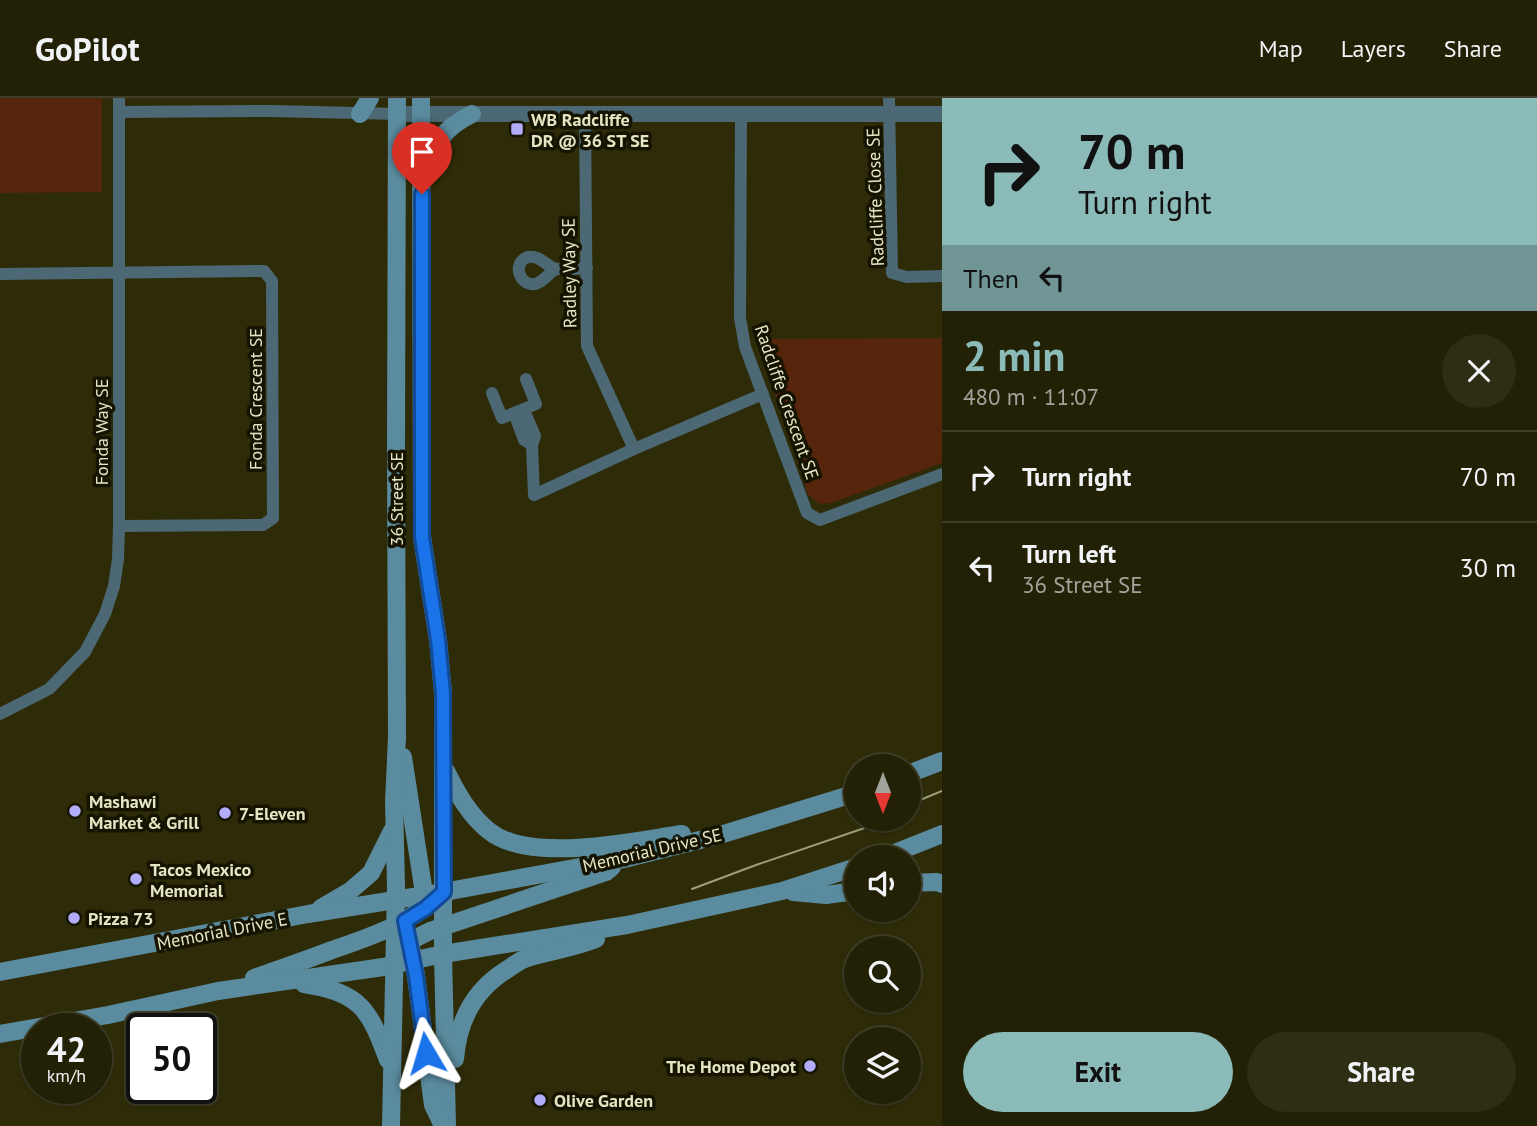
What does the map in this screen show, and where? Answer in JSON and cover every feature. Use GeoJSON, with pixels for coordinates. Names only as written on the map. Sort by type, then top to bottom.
{"type":"FeatureCollection","features":[{"type":"Feature","properties":{"kind":"main road"},"geometry":{"type":"LineString","coordinates":[[360,114],[370,98]]}},
{"type":"Feature","properties":{"kind":"main road","name":"36 Street SE"},"geometry":{"type":"LineString","coordinates":[[397,106],[397,737],[394,899],[400,924]]}},
{"type":"Feature","properties":{"kind":"main road","name":"36 Street SE"},"geometry":{"type":"LineString","coordinates":[[421,106],[422,537],[442,680],[444,768],[444,892],[436,928]]}},
{"type":"Feature","properties":{"kind":"main road"},"geometry":{"type":"LineString","coordinates":[[422,194],[441,136],[457,122],[472,114]]}},
{"type":"Feature","properties":{"kind":"main road"},"geometry":{"type":"LineString","coordinates":[[397,737],[405,762],[425,902],[443,954],[447,1103],[445,1126]]}},
{"type":"Feature","properties":{"kind":"main road"},"geometry":{"type":"LineString","coordinates":[[921,769],[942,761]]}},
{"type":"Feature","properties":{"kind":"main road"},"geometry":{"type":"LineString","coordinates":[[444,768],[463,804],[489,832],[509,843],[542,848],[584,847],[696,831],[720,835]]}},
{"type":"Feature","properties":{"kind":"main road","name":"Memorial Drive SE"},"geometry":{"type":"LineString","coordinates":[[444,892],[624,859],[720,835],[844,797]]}},
{"type":"Feature","properties":{"kind":"main road"},"geometry":{"type":"LineString","coordinates":[[308,914],[350,891],[371,873],[394,827]]}},
{"type":"Feature","properties":{"kind":"main road"},"geometry":{"type":"LineString","coordinates":[[914,845],[942,834]]}},
{"type":"Feature","properties":{"kind":"main road"},"geometry":{"type":"LineString","coordinates":[[393,965],[410,941],[436,928],[606,873],[624,859]]}},
{"type":"Feature","properties":{"kind":"main road"},"geometry":{"type":"LineString","coordinates":[[0,1034],[108,1015],[218,991],[393,965],[443,954],[627,925],[782,891],[844,871]]}},
{"type":"Feature","properties":{"kind":"main road"},"geometry":{"type":"LineString","coordinates":[[921,883],[942,884]]}},
{"type":"Feature","properties":{"kind":"main road"},"geometry":{"type":"LineString","coordinates":[[782,891],[826,895],[844,893]]}},
{"type":"Feature","properties":{"kind":"main road","name":"Memorial Drive E"},"geometry":{"type":"LineString","coordinates":[[4,972],[394,899],[425,902],[444,892]]}},
{"type":"Feature","properties":{"kind":"main road"},"geometry":{"type":"LineString","coordinates":[[218,991],[400,924],[425,902]]}},
{"type":"Feature","properties":{"kind":"main road"},"geometry":{"type":"LineString","coordinates":[[400,924],[410,941],[414,960],[433,1105],[445,1126]]}},
{"type":"Feature","properties":{"kind":"main road"},"geometry":{"type":"LineString","coordinates":[[391,1126],[393,965],[400,924]]}},
{"type":"Feature","properties":{"kind":"main road"},"geometry":{"type":"LineString","coordinates":[[447,1103],[462,1020],[482,988],[524,959],[593,941],[627,925]]}},
{"type":"Feature","properties":{"kind":"main road"},"geometry":{"type":"LineString","coordinates":[[289,981],[340,991],[356,1001],[371,1019],[391,1069]]}},
{"type":"Feature","properties":{"kind":"street"},"geometry":{"type":"LineString","coordinates":[[119,105],[273,104],[360,114],[397,106],[421,106],[472,114],[741,114],[889,106],[942,114]]}},
{"type":"Feature","properties":{"kind":"street","name":"Fonda Way SE"},"geometry":{"type":"LineString","coordinates":[[0,715],[49,689],[85,652],[105,614],[114,586],[119,526],[119,105]]}},
{"type":"Feature","properties":{"kind":"street","name":"Radcliffe Close SE"},"geometry":{"type":"LineString","coordinates":[[889,106],[892,272],[907,277],[942,276]]}},
{"type":"Feature","properties":{"kind":"street","name":"Radley Way SE"},"geometry":{"type":"LineString","coordinates":[[585,114],[587,346],[634,449]]}},
{"type":"Feature","properties":{"kind":"street","name":"Radcliffe Crescent SE"},"geometry":{"type":"LineString","coordinates":[[741,114],[740,318],[745,347],[807,513],[820,520],[942,474]]}},
{"type":"Feature","properties":{"kind":"street"},"geometry":{"type":"LineString","coordinates":[[555,269],[587,268]]}},
{"type":"Feature","properties":{"kind":"street","name":"Fonda Crescent SE"},"geometry":{"type":"LineString","coordinates":[[118,274],[264,271],[272,281],[273,477],[273,519],[263,525],[119,526]]}},
{"type":"Feature","properties":{"kind":"street"},"geometry":{"type":"LineString","coordinates":[[0,274],[118,274]]}},
{"type":"Feature","properties":{"kind":"street"},"geometry":{"type":"LineString","coordinates":[[492,393],[502,418],[519,414],[536,404],[526,379]]}},
{"type":"Feature","properties":{"kind":"street"},"geometry":{"type":"LineString","coordinates":[[519,414],[517,421],[524,440],[532,445],[534,495],[763,394]]}},
{"type":"Feature","properties":{"kind":"shaded area"},"geometry":{"type":"Polygon","coordinates":[[[0,98],[102,98],[102,192],[0,193],[0,98]]]}},
{"type":"Feature","properties":{"kind":"shaded area"},"geometry":{"type":"Polygon","coordinates":[[[942,338],[942,463],[831,503],[819,504],[808,494],[757,339],[942,338]]]}},
{"type":"Feature","properties":{"kind":"tram line"},"geometry":{"type":"LineString","coordinates":[[921,800],[942,791]]}},
{"type":"Feature","properties":{"kind":"tram line"},"geometry":{"type":"LineString","coordinates":[[692,889],[856,831]]}},
{"type":"Feature","properties":{"kind":"place","name":"WB Radcliffe DR @ 36 ST SE"},"geometry":{"type":"Point","coordinates":[517,129]}},
{"type":"Feature","properties":{"kind":"place","name":"Mashawi Market & Grill"},"geometry":{"type":"Point","coordinates":[75,811]}},
{"type":"Feature","properties":{"kind":"place","name":"7-Eleven"},"geometry":{"type":"Point","coordinates":[225,813]}},
{"type":"Feature","properties":{"kind":"place","name":"Tacos Mexico Memorial"},"geometry":{"type":"Point","coordinates":[136,879]}},
{"type":"Feature","properties":{"kind":"place","name":"Pizza 73"},"geometry":{"type":"Point","coordinates":[74,918]}},
{"type":"Feature","properties":{"kind":"place","name":"The Home Depot"},"geometry":{"type":"Point","coordinates":[810,1066]}},
{"type":"Feature","properties":{"kind":"place","name":"Olive Garden"},"geometry":{"type":"Point","coordinates":[540,1100]}},
{"type":"Feature","properties":{"kind":"route"},"geometry":{"type":"LineString","coordinates":[[422,194],[422,537],[438,640],[443,693],[444,892],[405,921],[416,976],[426,1053]]}}]}
